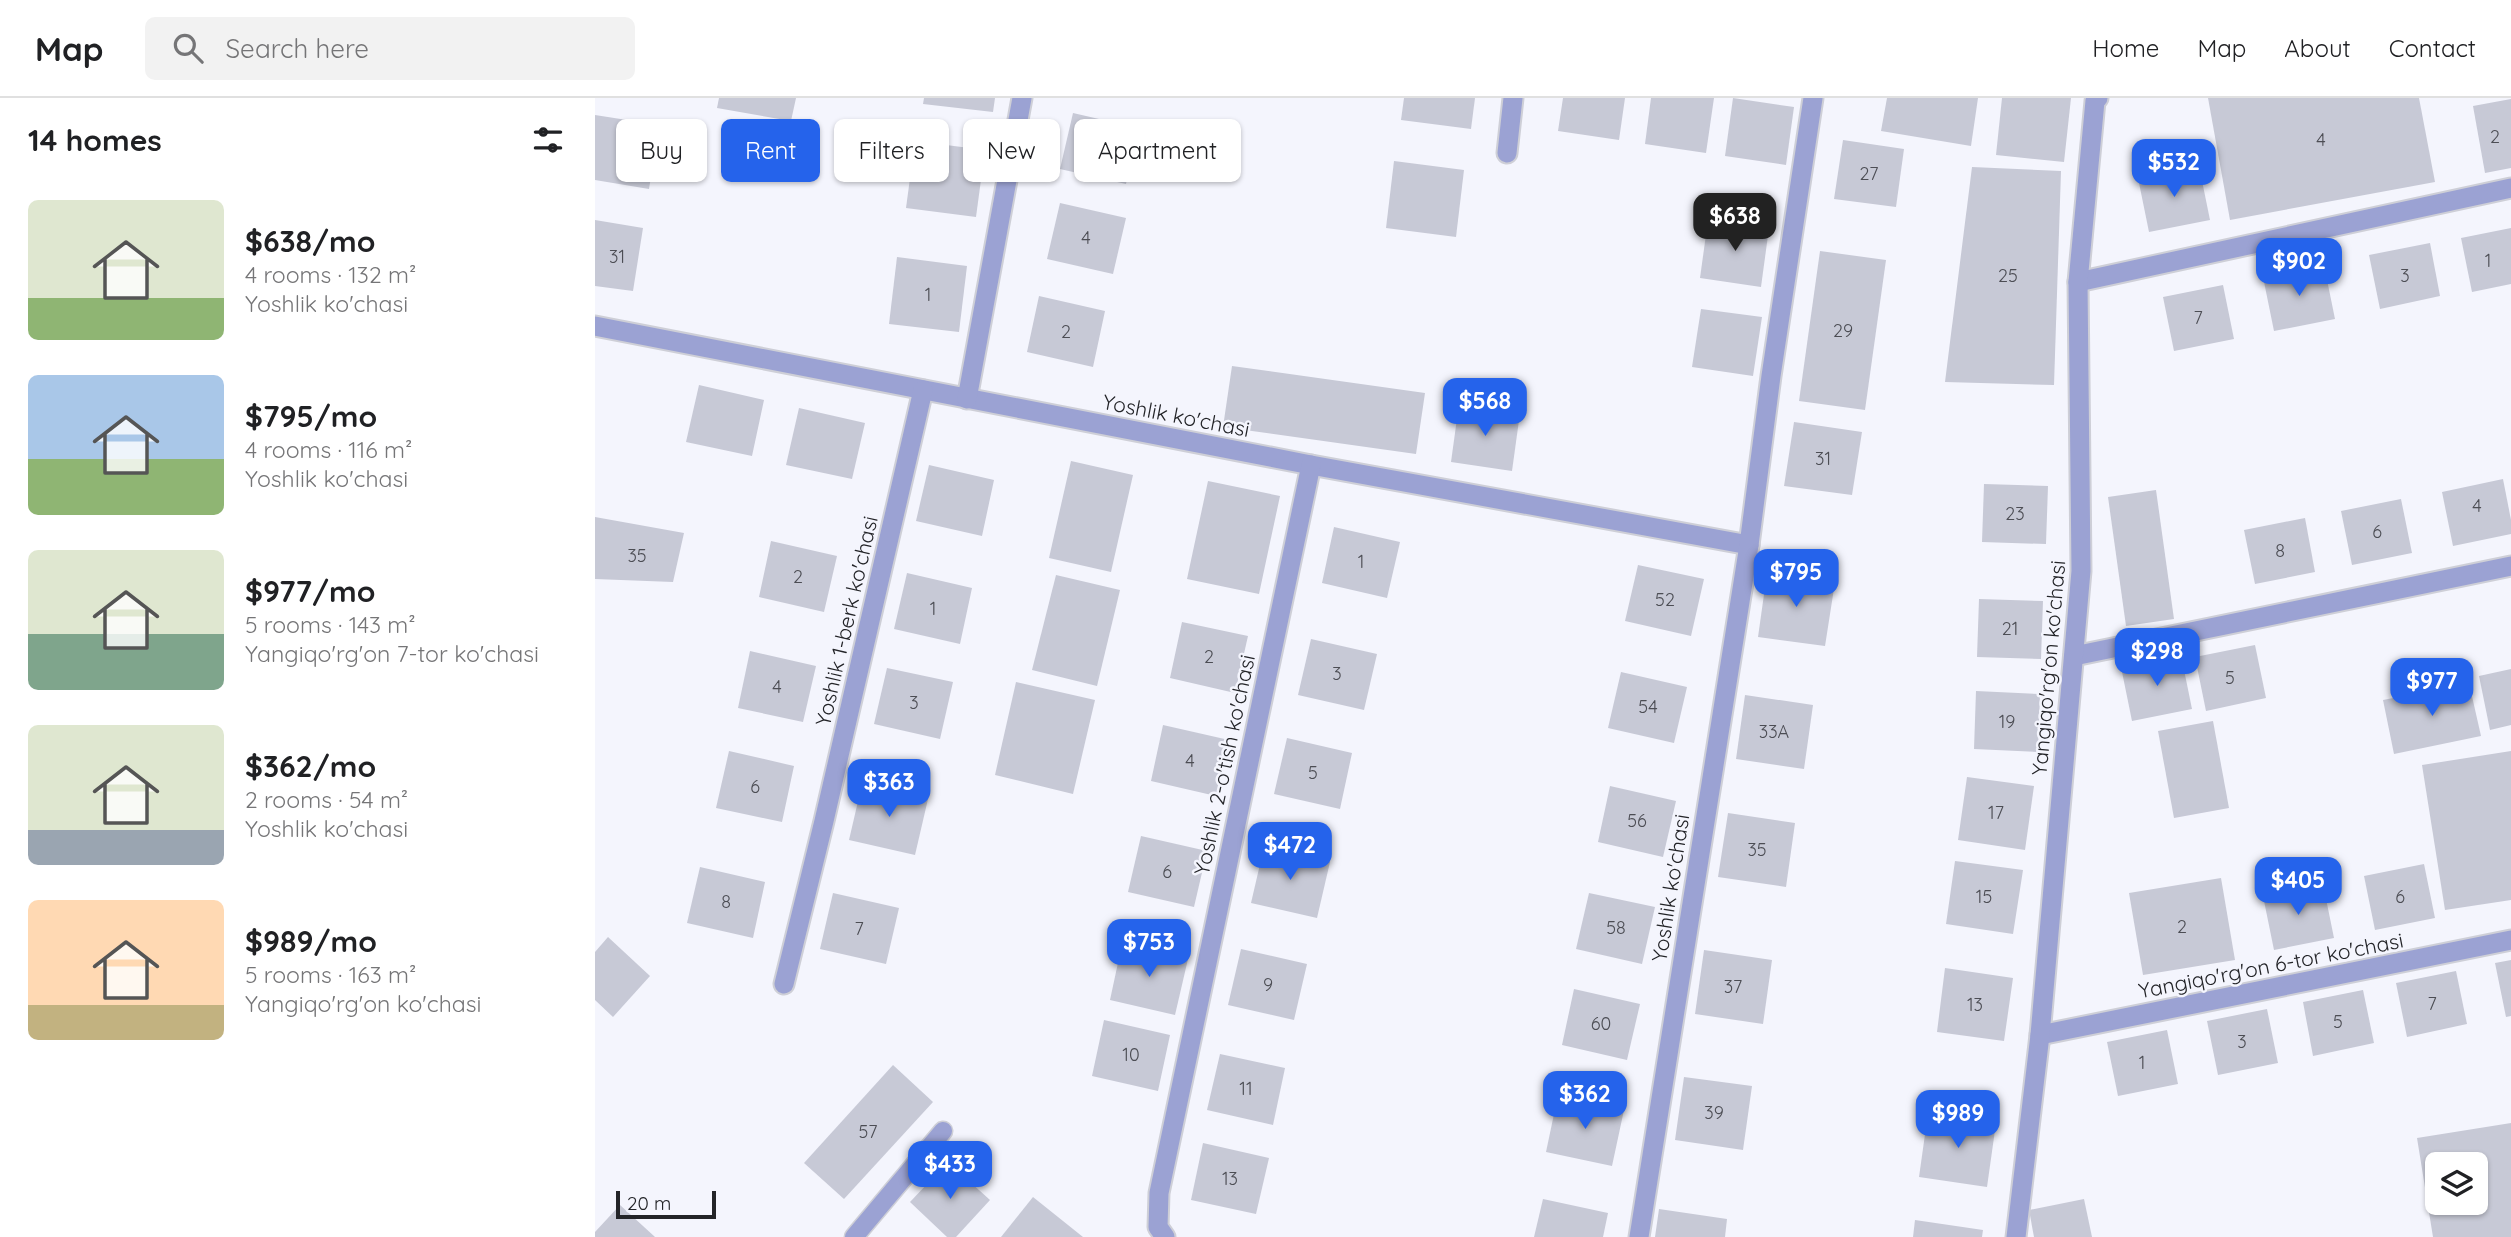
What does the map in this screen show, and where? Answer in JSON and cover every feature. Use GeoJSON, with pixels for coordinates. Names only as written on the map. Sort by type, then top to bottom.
{"type":"FeatureCollection","features":[{"type":"Feature","properties":{"kind":"street"},"geometry":{"type":"LineString","coordinates":[[967,399],[1022,98]]}},
{"type":"Feature","properties":{"kind":"street"},"geometry":{"type":"LineString","coordinates":[[1507,153],[1513,98]]}},
{"type":"Feature","properties":{"kind":"street","name":"Yoshlik ko'chasi"},"geometry":{"type":"LineString","coordinates":[[1639,1237],[1749,545],[1812,98]]}},
{"type":"Feature","properties":{"kind":"street","name":"Yangiqo'rg'on ko'chasi"},"geometry":{"type":"LineString","coordinates":[[2016,1237],[2040,1035],[2081,572],[2078,282],[2097,99]]}},
{"type":"Feature","properties":{"kind":"street"},"geometry":{"type":"LineString","coordinates":[[2078,282],[2511,188]]}},
{"type":"Feature","properties":{"kind":"street","name":"Yoshlik ko'chasi"},"geometry":{"type":"LineString","coordinates":[[595,326],[1311,465],[1749,545]]}},
{"type":"Feature","properties":{"kind":"street","name":"Yoshlik 1-berk ko'chasi"},"geometry":{"type":"LineString","coordinates":[[783,984],[824,821],[923,390]]}},
{"type":"Feature","properties":{"kind":"street","name":"Yoshlik 2-o'tish ko'chasi"},"geometry":{"type":"LineString","coordinates":[[1165,1237],[1158,1227],[1159,1193],[1311,465]]}},
{"type":"Feature","properties":{"kind":"street"},"geometry":{"type":"LineString","coordinates":[[2074,656],[2511,566]]}},
{"type":"Feature","properties":{"kind":"street","name":"Yangiqo'rg'on 6-tor ko'chasi"},"geometry":{"type":"LineString","coordinates":[[2040,1035],[2511,940]]}},
{"type":"Feature","properties":{"kind":"lane"},"geometry":{"type":"LineString","coordinates":[[854,1237],[943,1130]]}},
{"type":"Feature","properties":{"kind":"building"},"geometry":{"type":"Polygon","coordinates":[[[719,98],[796,98],[791,119],[717,108],[719,98]]]}},
{"type":"Feature","properties":{"kind":"building"},"geometry":{"type":"Polygon","coordinates":[[[924,98],[995,98],[993,112],[923,104],[924,98]]]}},
{"type":"Feature","properties":{"kind":"building"},"geometry":{"type":"Polygon","coordinates":[[[1404,98],[1475,98],[1471,129],[1401,120],[1404,98]]]}},
{"type":"Feature","properties":{"kind":"building"},"geometry":{"type":"Polygon","coordinates":[[[1563,98],[1625,98],[1619,140],[1558,131],[1563,98]]]}},
{"type":"Feature","properties":{"kind":"building"},"geometry":{"type":"Polygon","coordinates":[[[1651,98],[1714,98],[1706,153],[1645,144],[1651,98]]]}},
{"type":"Feature","properties":{"kind":"building"},"geometry":{"type":"Polygon","coordinates":[[[1733,98],[1794,107],[1786,165],[1725,156],[1733,98]]]}},
{"type":"Feature","properties":{"kind":"building"},"geometry":{"type":"Polygon","coordinates":[[[1887,98],[1978,98],[1971,146],[1881,131],[1887,98]]]}},
{"type":"Feature","properties":{"kind":"building"},"geometry":{"type":"Polygon","coordinates":[[[2002,98],[2071,98],[2064,162],[1996,155],[2002,98]]]}},
{"type":"Feature","properties":{"kind":"building"},"geometry":{"type":"Polygon","coordinates":[[[2208,98],[2419,98],[2435,182],[2230,220],[2208,98]]]}},
{"type":"Feature","properties":{"kind":"building"},"geometry":{"type":"Polygon","coordinates":[[[2511,99],[2511,168],[2485,173],[2473,106],[2511,99]]]}},
{"type":"Feature","properties":{"kind":"building"},"geometry":{"type":"Polygon","coordinates":[[[1073,113],[1099,119],[1074,119],[1074,172],[1060,169],[1073,113]]]}},
{"type":"Feature","properties":{"kind":"building"},"geometry":{"type":"Polygon","coordinates":[[[595,115],[621,119],[616,119],[616,182],[650,182],[649,189],[595,180],[595,115]]]}},
{"type":"Feature","properties":{"kind":"building"},"geometry":{"type":"Polygon","coordinates":[[[1843,140],[1904,149],[1896,207],[1834,199],[1843,140]]]}},
{"type":"Feature","properties":{"kind":"building"},"geometry":{"type":"Polygon","coordinates":[[[949,145],[963,147],[963,182],[981,182],[976,217],[906,208],[909,182],[949,182],[949,145]]]}},
{"type":"Feature","properties":{"kind":"building"},"geometry":{"type":"Polygon","coordinates":[[[1394,161],[1464,170],[1456,237],[1386,228],[1394,161]]]}},
{"type":"Feature","properties":{"kind":"building"},"geometry":{"type":"Polygon","coordinates":[[[2199,166],[2210,220],[2149,232],[2138,178],[2199,166]]]}},
{"type":"Feature","properties":{"kind":"building"},"geometry":{"type":"Polygon","coordinates":[[[1972,167],[2061,171],[2054,385],[1945,382],[1972,167]]]}},
{"type":"Feature","properties":{"kind":"building"},"geometry":{"type":"Polygon","coordinates":[[[1060,203],[1126,218],[1113,274],[1047,259],[1060,203]]]}},
{"type":"Feature","properties":{"kind":"building"},"geometry":{"type":"Polygon","coordinates":[[[595,220],[643,228],[633,291],[595,286],[595,220]]]}},
{"type":"Feature","properties":{"kind":"building"},"geometry":{"type":"Polygon","coordinates":[[[1708,220],[1769,228],[1761,287],[1700,278],[1708,220]]]}},
{"type":"Feature","properties":{"kind":"building"},"geometry":{"type":"Polygon","coordinates":[[[2511,228],[2511,284],[2472,292],[2461,238],[2511,228]]]}},
{"type":"Feature","properties":{"kind":"building"},"geometry":{"type":"Polygon","coordinates":[[[2430,243],[2440,296],[2380,309],[2369,255],[2430,243]]]}},
{"type":"Feature","properties":{"kind":"building"},"geometry":{"type":"Polygon","coordinates":[[[1820,251],[1886,260],[1865,410],[1799,401],[1820,251]]]}},
{"type":"Feature","properties":{"kind":"building"},"geometry":{"type":"Polygon","coordinates":[[[897,257],[967,266],[959,332],[889,324],[897,257]]]}},
{"type":"Feature","properties":{"kind":"building"},"geometry":{"type":"Polygon","coordinates":[[[2324,265],[2335,319],[2274,331],[2263,277],[2324,265]]]}},
{"type":"Feature","properties":{"kind":"building"},"geometry":{"type":"Polygon","coordinates":[[[2223,285],[2234,339],[2174,351],[2163,297],[2223,285]]]}},
{"type":"Feature","properties":{"kind":"building"},"geometry":{"type":"Polygon","coordinates":[[[1039,296],[1105,311],[1093,367],[1027,352],[1039,296]]]}},
{"type":"Feature","properties":{"kind":"building"},"geometry":{"type":"Polygon","coordinates":[[[1701,309],[1762,317],[1753,376],[1692,367],[1701,309]]]}},
{"type":"Feature","properties":{"kind":"building"},"geometry":{"type":"Polygon","coordinates":[[[1232,366],[1425,393],[1416,454],[1223,427],[1232,366]]]}},
{"type":"Feature","properties":{"kind":"building"},"geometry":{"type":"Polygon","coordinates":[[[699,385],[764,400],[752,456],[686,442],[699,385]]]}},
{"type":"Feature","properties":{"kind":"building"},"geometry":{"type":"Polygon","coordinates":[[[1459,404],[1520,413],[1512,471],[1451,462],[1459,404]]]}},
{"type":"Feature","properties":{"kind":"building"},"geometry":{"type":"Polygon","coordinates":[[[799,408],[865,423],[852,479],[786,465],[799,408]]]}},
{"type":"Feature","properties":{"kind":"building"},"geometry":{"type":"Polygon","coordinates":[[[1794,422],[1862,432],[1852,495],[1784,486],[1794,422]]]}},
{"type":"Feature","properties":{"kind":"building"},"geometry":{"type":"Polygon","coordinates":[[[1071,461],[1133,475],[1111,572],[1049,558],[1071,461]]]}},
{"type":"Feature","properties":{"kind":"building"},"geometry":{"type":"Polygon","coordinates":[[[929,465],[994,480],[982,536],[916,521],[929,465]]]}},
{"type":"Feature","properties":{"kind":"building"},"geometry":{"type":"Polygon","coordinates":[[[2503,479],[2511,534],[2453,546],[2442,492],[2503,479]]]}},
{"type":"Feature","properties":{"kind":"building"},"geometry":{"type":"Polygon","coordinates":[[[1208,481],[1280,496],[1259,594],[1187,579],[1208,481]]]}},
{"type":"Feature","properties":{"kind":"building"},"geometry":{"type":"Polygon","coordinates":[[[1984,484],[2048,486],[2046,544],[1982,542],[1984,484]]]}},
{"type":"Feature","properties":{"kind":"building"},"geometry":{"type":"Polygon","coordinates":[[[2156,490],[2174,619],[2126,626],[2108,497],[2156,490]]]}},
{"type":"Feature","properties":{"kind":"building"},"geometry":{"type":"Polygon","coordinates":[[[2401,499],[2412,553],[2352,565],[2341,511],[2401,499]]]}},
{"type":"Feature","properties":{"kind":"building"},"geometry":{"type":"Polygon","coordinates":[[[595,517],[684,533],[673,582],[595,579],[595,517]]]}},
{"type":"Feature","properties":{"kind":"building"},"geometry":{"type":"Polygon","coordinates":[[[2305,518],[2315,572],[2255,584],[2244,530],[2305,518]]]}},
{"type":"Feature","properties":{"kind":"building"},"geometry":{"type":"Polygon","coordinates":[[[1334,527],[1400,542],[1387,598],[1322,583],[1334,527]]]}},
{"type":"Feature","properties":{"kind":"building"},"geometry":{"type":"Polygon","coordinates":[[[771,541],[837,556],[824,612],[759,597],[771,541]]]}},
{"type":"Feature","properties":{"kind":"building"},"geometry":{"type":"Polygon","coordinates":[[[1638,565],[1704,579],[1691,636],[1625,621],[1638,565]]]}},
{"type":"Feature","properties":{"kind":"building"},"geometry":{"type":"Polygon","coordinates":[[[907,573],[972,588],[960,644],[894,629],[907,573]]]}},
{"type":"Feature","properties":{"kind":"building"},"geometry":{"type":"Polygon","coordinates":[[[1767,573],[1835,582],[1825,646],[1758,637],[1767,573]]]}},
{"type":"Feature","properties":{"kind":"building"},"geometry":{"type":"Polygon","coordinates":[[[1056,575],[1120,590],[1097,686],[1032,670],[1056,575]]]}},
{"type":"Feature","properties":{"kind":"building"},"geometry":{"type":"Polygon","coordinates":[[[1979,599],[2043,601],[2041,659],[1977,657],[1979,599]]]}},
{"type":"Feature","properties":{"kind":"building"},"geometry":{"type":"Polygon","coordinates":[[[1182,622],[1248,636],[1235,693],[1170,678],[1182,622]]]}},
{"type":"Feature","properties":{"kind":"building"},"geometry":{"type":"Polygon","coordinates":[[[1311,639],[1377,654],[1364,710],[1298,695],[1311,639]]]}},
{"type":"Feature","properties":{"kind":"building"},"geometry":{"type":"Polygon","coordinates":[[[2255,645],[2266,698],[2206,711],[2195,657],[2255,645]]]}},
{"type":"Feature","properties":{"kind":"building"},"geometry":{"type":"Polygon","coordinates":[[[750,651],[816,666],[803,722],[738,708],[750,651]]]}},
{"type":"Feature","properties":{"kind":"building"},"geometry":{"type":"Polygon","coordinates":[[[2181,655],[2192,709],[2132,721],[2121,667],[2181,655]]]}},
{"type":"Feature","properties":{"kind":"building"},"geometry":{"type":"Polygon","coordinates":[[[887,668],[953,682],[940,739],[874,724],[887,668]]]}},
{"type":"Feature","properties":{"kind":"building"},"geometry":{"type":"Polygon","coordinates":[[[2511,669],[2511,725],[2490,730],[2479,676],[2511,669]]]}},
{"type":"Feature","properties":{"kind":"building"},"geometry":{"type":"Polygon","coordinates":[[[1621,672],[1687,687],[1674,743],[1608,728],[1621,672]]]}},
{"type":"Feature","properties":{"kind":"building"},"geometry":{"type":"Polygon","coordinates":[[[1016,682],[1095,700],[1073,794],[995,775],[1016,682]]]}},
{"type":"Feature","properties":{"kind":"building"},"geometry":{"type":"Polygon","coordinates":[[[2469,683],[2481,736],[2394,754],[2383,700],[2469,683]]]}},
{"type":"Feature","properties":{"kind":"building"},"geometry":{"type":"Polygon","coordinates":[[[1976,691],[2040,694],[2038,752],[1974,749],[1976,691]]]}},
{"type":"Feature","properties":{"kind":"building"},"geometry":{"type":"Polygon","coordinates":[[[1745,695],[1813,705],[1804,769],[1736,759],[1745,695]]]}},
{"type":"Feature","properties":{"kind":"building"},"geometry":{"type":"Polygon","coordinates":[[[2213,721],[2229,808],[2174,818],[2158,731],[2213,721]]]}},
{"type":"Feature","properties":{"kind":"building"},"geometry":{"type":"Polygon","coordinates":[[[1163,725],[1229,740],[1216,796],[1151,781],[1163,725]]]}},
{"type":"Feature","properties":{"kind":"building"},"geometry":{"type":"Polygon","coordinates":[[[1287,738],[1352,753],[1340,809],[1274,794],[1287,738]]]}},
{"type":"Feature","properties":{"kind":"building"},"geometry":{"type":"Polygon","coordinates":[[[729,751],[794,766],[782,822],[716,808],[729,751]]]}},
{"type":"Feature","properties":{"kind":"building"},"geometry":{"type":"Polygon","coordinates":[[[2511,751],[2511,900],[2445,910],[2422,765],[2511,751]]]}},
{"type":"Feature","properties":{"kind":"building"},"geometry":{"type":"Polygon","coordinates":[[[1967,777],[2034,786],[2025,850],[1958,840],[1967,777]]]}},
{"type":"Feature","properties":{"kind":"building"},"geometry":{"type":"Polygon","coordinates":[[[862,784],[928,799],[915,855],[849,840],[862,784]]]}},
{"type":"Feature","properties":{"kind":"building"},"geometry":{"type":"Polygon","coordinates":[[[1610,786],[1676,801],[1663,857],[1598,842],[1610,786]]]}},
{"type":"Feature","properties":{"kind":"building"},"geometry":{"type":"Polygon","coordinates":[[[1728,813],[1795,823],[1786,887],[1718,877],[1728,813]]]}},
{"type":"Feature","properties":{"kind":"building"},"geometry":{"type":"Polygon","coordinates":[[[1141,836],[1207,851],[1194,907],[1128,892],[1141,836]]]}},
{"type":"Feature","properties":{"kind":"building"},"geometry":{"type":"Polygon","coordinates":[[[1264,847],[1330,862],[1317,918],[1251,903],[1264,847]]]}},
{"type":"Feature","properties":{"kind":"building"},"geometry":{"type":"Polygon","coordinates":[[[1955,861],[2023,870],[2013,934],[1946,924],[1955,861]]]}},
{"type":"Feature","properties":{"kind":"building"},"geometry":{"type":"Polygon","coordinates":[[[2424,864],[2435,918],[2375,930],[2364,876],[2424,864]]]}},
{"type":"Feature","properties":{"kind":"building"},"geometry":{"type":"Polygon","coordinates":[[[700,867],[765,882],[753,938],[687,923],[700,867]]]}},
{"type":"Feature","properties":{"kind":"building"},"geometry":{"type":"Polygon","coordinates":[[[2221,878],[2235,960],[2143,975],[2129,893],[2221,878]]]}},
{"type":"Feature","properties":{"kind":"building"},"geometry":{"type":"Polygon","coordinates":[[[2323,884],[2334,938],[2274,950],[2263,896],[2323,884]]]}},
{"type":"Feature","properties":{"kind":"building"},"geometry":{"type":"Polygon","coordinates":[[[833,893],[899,908],[886,964],[820,949],[833,893]]]}},
{"type":"Feature","properties":{"kind":"building"},"geometry":{"type":"Polygon","coordinates":[[[1589,893],[1655,907],[1642,964],[1576,949],[1589,893]]]}},
{"type":"Feature","properties":{"kind":"building"},"geometry":{"type":"Polygon","coordinates":[[[608,937],[650,976],[613,1017],[595,1000],[595,952],[608,937]]]}},
{"type":"Feature","properties":{"kind":"building"},"geometry":{"type":"Polygon","coordinates":[[[1122,944],[1188,959],[1175,1015],[1110,1000],[1122,944]]]}},
{"type":"Feature","properties":{"kind":"building"},"geometry":{"type":"Polygon","coordinates":[[[1241,949],[1307,964],[1294,1020],[1228,1005],[1241,949]]]}},
{"type":"Feature","properties":{"kind":"building"},"geometry":{"type":"Polygon","coordinates":[[[1704,950],[1772,960],[1763,1024],[1695,1014],[1704,950]]]}},
{"type":"Feature","properties":{"kind":"building"},"geometry":{"type":"Polygon","coordinates":[[[2511,960],[2511,1016],[2506,1017],[2495,963],[2511,960]]]}},
{"type":"Feature","properties":{"kind":"building"},"geometry":{"type":"Polygon","coordinates":[[[1945,968],[2013,978],[2004,1041],[1937,1032],[1945,968]]]}},
{"type":"Feature","properties":{"kind":"building"},"geometry":{"type":"Polygon","coordinates":[[[2456,971],[2467,1024],[2407,1037],[2396,983],[2456,971]]]}},
{"type":"Feature","properties":{"kind":"building"},"geometry":{"type":"Polygon","coordinates":[[[1574,989],[1640,1004],[1627,1060],[1562,1045],[1574,989]]]}},
{"type":"Feature","properties":{"kind":"building"},"geometry":{"type":"Polygon","coordinates":[[[2363,990],[2374,1043],[2313,1056],[2303,1002],[2363,990]]]}},
{"type":"Feature","properties":{"kind":"building"},"geometry":{"type":"Polygon","coordinates":[[[2267,1009],[2278,1063],[2218,1075],[2207,1021],[2267,1009]]]}},
{"type":"Feature","properties":{"kind":"building"},"geometry":{"type":"Polygon","coordinates":[[[1104,1020],[1170,1035],[1158,1091],[1092,1076],[1104,1020]]]}},
{"type":"Feature","properties":{"kind":"building"},"geometry":{"type":"Polygon","coordinates":[[[2167,1030],[2178,1084],[2118,1096],[2107,1042],[2167,1030]]]}},
{"type":"Feature","properties":{"kind":"building"},"geometry":{"type":"Polygon","coordinates":[[[1220,1054],[1285,1068],[1273,1125],[1207,1110],[1220,1054]]]}},
{"type":"Feature","properties":{"kind":"building"},"geometry":{"type":"Polygon","coordinates":[[[893,1065],[933,1102],[844,1199],[804,1163],[893,1065]]]}},
{"type":"Feature","properties":{"kind":"building"},"geometry":{"type":"Polygon","coordinates":[[[1684,1077],[1752,1086],[1743,1150],[1675,1140],[1684,1077]]]}},
{"type":"Feature","properties":{"kind":"building"},"geometry":{"type":"Polygon","coordinates":[[[1558,1095],[1624,1110],[1612,1166],[1546,1152],[1558,1095]]]}},
{"type":"Feature","properties":{"kind":"building"},"geometry":{"type":"Polygon","coordinates":[[[1928,1113],[1996,1123],[1987,1187],[1919,1177],[1928,1113]]]}},
{"type":"Feature","properties":{"kind":"building"},"geometry":{"type":"Polygon","coordinates":[[[2511,1123],[2511,1237],[2433,1237],[2429,1215],[2488,1215],[2488,1152],[2425,1152],[2425,1188],[2417,1138],[2511,1123]]]}},
{"type":"Feature","properties":{"kind":"building"},"geometry":{"type":"Polygon","coordinates":[[[1203,1143],[1269,1158],[1256,1214],[1191,1200],[1203,1143]]]}},
{"type":"Feature","properties":{"kind":"building"},"geometry":{"type":"Polygon","coordinates":[[[948,1162],[990,1200],[956,1237],[947,1237],[910,1202],[948,1162]]]}},
{"type":"Feature","properties":{"kind":"building"},"geometry":{"type":"Polygon","coordinates":[[[1033,1197],[1083,1237],[1001,1237],[1033,1197]]]}},
{"type":"Feature","properties":{"kind":"building"},"geometry":{"type":"Polygon","coordinates":[[[1543,1199],[1608,1213],[1603,1237],[1534,1237],[1543,1199]]]}},
{"type":"Feature","properties":{"kind":"building"},"geometry":{"type":"Polygon","coordinates":[[[2084,1199],[2092,1237],[2034,1237],[2029,1210],[2084,1199]]]}},
{"type":"Feature","properties":{"kind":"building"},"geometry":{"type":"Polygon","coordinates":[[[620,1205],[655,1237],[595,1237],[595,1232],[620,1205]]]}},
{"type":"Feature","properties":{"kind":"building"},"geometry":{"type":"Polygon","coordinates":[[[1659,1209],[1727,1219],[1725,1237],[1655,1237],[1659,1209]]]}},
{"type":"Feature","properties":{"kind":"building"},"geometry":{"type":"Polygon","coordinates":[[[1915,1220],[1983,1230],[1982,1237],[1913,1237],[1915,1220]]]}}]}
